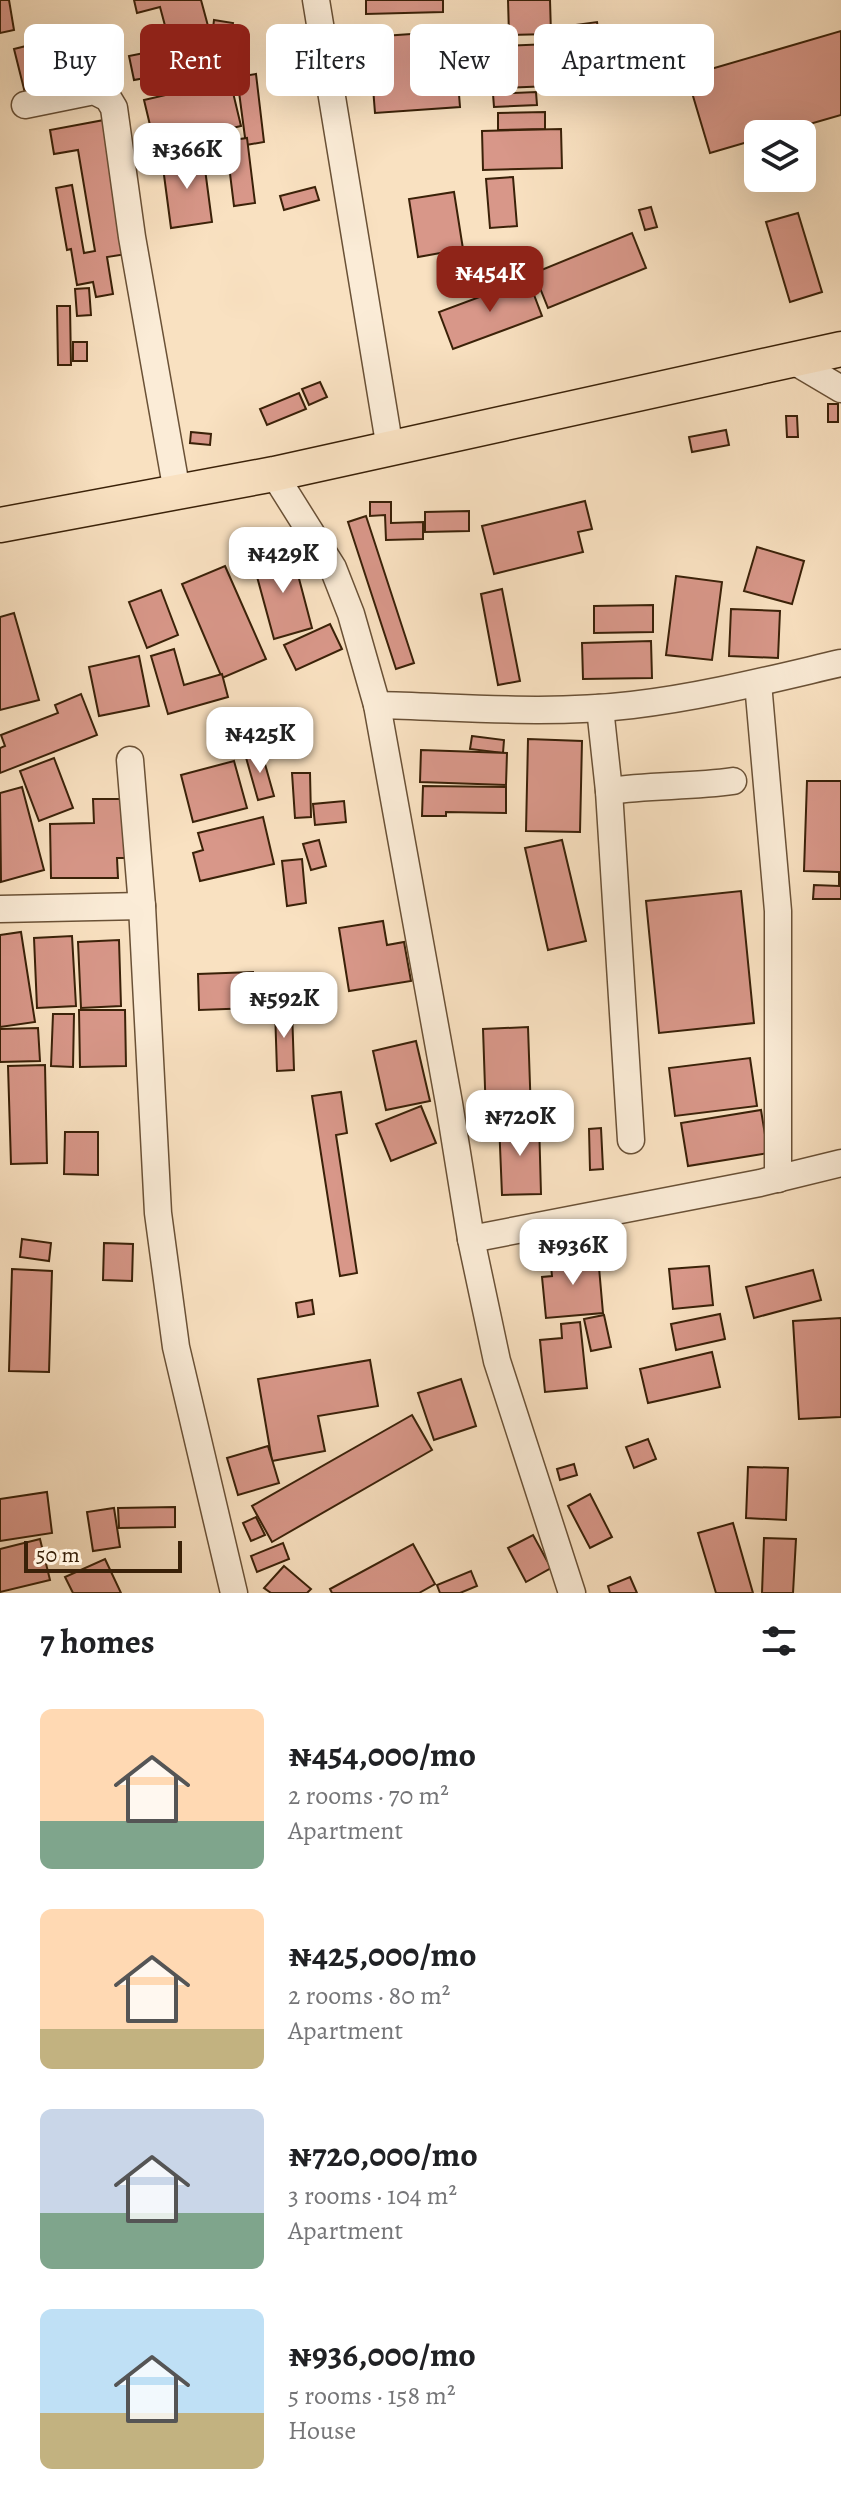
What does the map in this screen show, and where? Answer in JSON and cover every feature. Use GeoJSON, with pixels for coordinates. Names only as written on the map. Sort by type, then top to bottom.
{"type":"FeatureCollection","features":[{"type":"Feature","properties":{"kind":"main road"},"geometry":{"type":"LineString","coordinates":[[0,525],[274,474],[841,349]]}},
{"type":"Feature","properties":{"kind":"street"},"geometry":{"type":"LineString","coordinates":[[316,0],[390,449]]}},
{"type":"Feature","properties":{"kind":"street"},"geometry":{"type":"LineString","coordinates":[[25,105],[94,91],[108,98],[114,108],[132,237],[177,492]]}},
{"type":"Feature","properties":{"kind":"street"},"geometry":{"type":"LineString","coordinates":[[792,360],[841,389]]}},
{"type":"Feature","properties":{"kind":"street"},"geometry":{"type":"LineString","coordinates":[[274,474],[333,568],[351,614],[377,705],[471,1239],[497,1361],[568,1592]]}},
{"type":"Feature","properties":{"kind":"street"},"geometry":{"type":"LineString","coordinates":[[377,705],[576,709],[634,705],[758,683],[841,663]]}},
{"type":"Feature","properties":{"kind":"street"},"geometry":{"type":"LineString","coordinates":[[758,683],[778,911],[778,1179]]}},
{"type":"Feature","properties":{"kind":"street"},"geometry":{"type":"LineString","coordinates":[[600,708],[609,791],[631,1140]]}},
{"type":"Feature","properties":{"kind":"street"},"geometry":{"type":"LineString","coordinates":[[130,760],[142,906],[158,1213],[176,1347],[234,1593]]}},
{"type":"Feature","properties":{"kind":"street"},"geometry":{"type":"LineString","coordinates":[[609,791],[694,787],[733,781]]}},
{"type":"Feature","properties":{"kind":"street"},"geometry":{"type":"LineString","coordinates":[[0,909],[142,906]]}},
{"type":"Feature","properties":{"kind":"street"},"geometry":{"type":"LineString","coordinates":[[471,1239],[778,1179],[841,1163]]}},
{"type":"Feature","properties":{"kind":"building"},"geometry":{"type":"Polygon","coordinates":[[[0,0],[9,0],[14,30],[0,33],[0,0]]]}},
{"type":"Feature","properties":{"kind":"building"},"geometry":{"type":"Polygon","coordinates":[[[134,0],[201,0],[207,24],[165,24],[160,7],[137,13],[134,0]]]}},
{"type":"Feature","properties":{"kind":"building"},"geometry":{"type":"Polygon","coordinates":[[[366,0],[443,0],[443,12],[366,14],[366,0]]]}},
{"type":"Feature","properties":{"kind":"building"},"geometry":{"type":"Polygon","coordinates":[[[508,0],[550,0],[551,24],[534,24],[534,34],[518,35],[518,24],[509,24],[508,0]]]}},
{"type":"Feature","properties":{"kind":"building"},"geometry":{"type":"Polygon","coordinates":[[[214,20],[233,23],[233,24],[214,24],[214,20]]]}},
{"type":"Feature","properties":{"kind":"building"},"geometry":{"type":"Polygon","coordinates":[[[841,31],[841,115],[816,122],[744,120],[744,143],[710,153],[693,96],[714,96],[714,68],[841,31]]]}},
{"type":"Feature","properties":{"kind":"building"},"geometry":{"type":"Polygon","coordinates":[[[410,34],[410,96],[459,96],[460,107],[375,113],[374,96],[394,96],[394,35],[410,34]]]}},
{"type":"Feature","properties":{"kind":"building"},"geometry":{"type":"Polygon","coordinates":[[[518,45],[534,45],[534,87],[518,87],[518,45]]]}},
{"type":"Feature","properties":{"kind":"building"},"geometry":{"type":"Polygon","coordinates":[[[24,46],[24,89],[14,49],[24,46]]]}},
{"type":"Feature","properties":{"kind":"building"},"geometry":{"type":"Polygon","coordinates":[[[140,54],[140,79],[134,80],[129,56],[140,54]]]}},
{"type":"Feature","properties":{"kind":"building"},"geometry":{"type":"Polygon","coordinates":[[[256,74],[264,142],[246,145],[240,96],[250,96],[250,75],[256,74]]]}},
{"type":"Feature","properties":{"kind":"building"},"geometry":{"type":"Polygon","coordinates":[[[534,92],[537,105],[494,107],[493,96],[518,96],[518,93],[534,92]]]}},
{"type":"Feature","properties":{"kind":"building"},"geometry":{"type":"Polygon","coordinates":[[[161,96],[234,96],[241,126],[155,146],[144,100],[161,96]]]}},
{"type":"Feature","properties":{"kind":"building"},"geometry":{"type":"Polygon","coordinates":[[[545,112],[545,129],[498,130],[498,113],[545,112]]]}},
{"type":"Feature","properties":{"kind":"building"},"geometry":{"type":"Polygon","coordinates":[[[104,120],[127,254],[107,257],[113,294],[96,297],[93,282],[77,285],[56,188],[72,185],[84,253],[95,251],[78,150],[54,154],[50,130],[104,120]]]}},
{"type":"Feature","properties":{"kind":"building"},"geometry":{"type":"Polygon","coordinates":[[[561,129],[562,168],[483,170],[482,131],[561,129]]]}},
{"type":"Feature","properties":{"kind":"building"},"geometry":{"type":"Polygon","coordinates":[[[247,138],[255,203],[234,206],[226,141],[247,138]]]}},
{"type":"Feature","properties":{"kind":"building"},"geometry":{"type":"Polygon","coordinates":[[[203,154],[212,222],[171,228],[162,160],[203,154]]]}},
{"type":"Feature","properties":{"kind":"building"},"geometry":{"type":"Polygon","coordinates":[[[513,177],[517,226],[490,228],[486,179],[513,177]]]}},
{"type":"Feature","properties":{"kind":"building"},"geometry":{"type":"Polygon","coordinates":[[[315,187],[319,200],[284,210],[280,196],[315,187]]]}},
{"type":"Feature","properties":{"kind":"building"},"geometry":{"type":"Polygon","coordinates":[[[454,192],[463,249],[418,257],[409,199],[454,192]]]}},
{"type":"Feature","properties":{"kind":"building"},"geometry":{"type":"Polygon","coordinates":[[[651,207],[657,227],[645,230],[639,210],[651,207]]]}},
{"type":"Feature","properties":{"kind":"building"},"geometry":{"type":"Polygon","coordinates":[[[798,213],[822,292],[790,302],[766,222],[798,213]]]}},
{"type":"Feature","properties":{"kind":"building"},"geometry":{"type":"Polygon","coordinates":[[[632,233],[646,268],[548,308],[534,273],[632,233]]]}},
{"type":"Feature","properties":{"kind":"building"},"geometry":{"type":"Polygon","coordinates":[[[528,279],[542,316],[453,349],[439,312],[528,279]]]}},
{"type":"Feature","properties":{"kind":"building"},"geometry":{"type":"Polygon","coordinates":[[[89,288],[91,315],[77,316],[75,289],[89,288]]]}},
{"type":"Feature","properties":{"kind":"building"},"geometry":{"type":"Polygon","coordinates":[[[57,306],[70,306],[71,365],[58,365],[57,306]]]}},
{"type":"Feature","properties":{"kind":"building"},"geometry":{"type":"Polygon","coordinates":[[[73,342],[87,342],[87,361],[73,361],[73,342]]]}},
{"type":"Feature","properties":{"kind":"building"},"geometry":{"type":"Polygon","coordinates":[[[320,382],[327,397],[309,405],[302,389],[320,382]]]}},
{"type":"Feature","properties":{"kind":"building"},"geometry":{"type":"Polygon","coordinates":[[[299,393],[306,409],[267,425],[260,409],[299,393]]]}},
{"type":"Feature","properties":{"kind":"building"},"geometry":{"type":"Polygon","coordinates":[[[828,404],[838,404],[838,422],[828,422],[828,404]]]}},
{"type":"Feature","properties":{"kind":"building"},"geometry":{"type":"Polygon","coordinates":[[[786,416],[797,416],[798,437],[787,437],[786,416]]]}},
{"type":"Feature","properties":{"kind":"building"},"geometry":{"type":"Polygon","coordinates":[[[726,430],[729,445],[692,452],[689,437],[726,430]]]}},
{"type":"Feature","properties":{"kind":"building"},"geometry":{"type":"Polygon","coordinates":[[[191,432],[211,434],[210,445],[190,443],[191,432]]]}},
{"type":"Feature","properties":{"kind":"building"},"geometry":{"type":"Polygon","coordinates":[[[585,501],[592,529],[578,532],[583,552],[494,574],[482,526],[585,501]]]}},
{"type":"Feature","properties":{"kind":"building"},"geometry":{"type":"Polygon","coordinates":[[[370,502],[391,502],[391,523],[423,522],[423,539],[386,540],[385,515],[370,516],[370,502]]]}},
{"type":"Feature","properties":{"kind":"building"},"geometry":{"type":"Polygon","coordinates":[[[469,511],[469,531],[425,532],[425,512],[469,511]]]}},
{"type":"Feature","properties":{"kind":"building"},"geometry":{"type":"Polygon","coordinates":[[[366,516],[414,663],[396,669],[348,522],[366,516]]]}},
{"type":"Feature","properties":{"kind":"building"},"geometry":{"type":"Polygon","coordinates":[[[301,533],[309,557],[292,563],[284,539],[301,533]]]}},
{"type":"Feature","properties":{"kind":"building"},"geometry":{"type":"Polygon","coordinates":[[[757,547],[804,561],[792,604],[744,591],[757,547]]]}},
{"type":"Feature","properties":{"kind":"building"},"geometry":{"type":"Polygon","coordinates":[[[292,552],[312,628],[274,639],[253,562],[292,552]]]}},
{"type":"Feature","properties":{"kind":"building"},"geometry":{"type":"Polygon","coordinates":[[[225,566],[266,659],[222,678],[182,584],[225,566]]]}},
{"type":"Feature","properties":{"kind":"building"},"geometry":{"type":"Polygon","coordinates":[[[676,576],[722,582],[712,660],[666,655],[676,576]]]}},
{"type":"Feature","properties":{"kind":"building"},"geometry":{"type":"Polygon","coordinates":[[[502,589],[520,681],[498,685],[481,594],[502,589]]]}},
{"type":"Feature","properties":{"kind":"building"},"geometry":{"type":"Polygon","coordinates":[[[161,590],[178,635],[147,648],[129,602],[161,590]]]}},
{"type":"Feature","properties":{"kind":"building"},"geometry":{"type":"Polygon","coordinates":[[[653,605],[653,632],[594,633],[594,606],[653,605]]]}},
{"type":"Feature","properties":{"kind":"building"},"geometry":{"type":"Polygon","coordinates":[[[731,609],[780,611],[778,658],[729,656],[731,609]]]}},
{"type":"Feature","properties":{"kind":"building"},"geometry":{"type":"Polygon","coordinates":[[[14,613],[39,700],[0,710],[0,617],[14,613]]]}},
{"type":"Feature","properties":{"kind":"building"},"geometry":{"type":"Polygon","coordinates":[[[330,624],[342,649],[296,670],[284,645],[330,624]]]}},
{"type":"Feature","properties":{"kind":"building"},"geometry":{"type":"Polygon","coordinates":[[[651,641],[652,678],[583,679],[582,643],[651,641]]]}},
{"type":"Feature","properties":{"kind":"building"},"geometry":{"type":"Polygon","coordinates":[[[174,649],[184,685],[222,674],[228,697],[168,714],[151,656],[174,649]]]}},
{"type":"Feature","properties":{"kind":"building"},"geometry":{"type":"Polygon","coordinates":[[[139,656],[149,706],[99,716],[89,667],[139,656]]]}},
{"type":"Feature","properties":{"kind":"building"},"geometry":{"type":"Polygon","coordinates":[[[81,694],[97,735],[0,773],[0,748],[5,746],[1,735],[58,713],[55,705],[81,694]]]}},
{"type":"Feature","properties":{"kind":"building"},"geometry":{"type":"Polygon","coordinates":[[[472,736],[504,740],[503,753],[470,749],[472,736]]]}},
{"type":"Feature","properties":{"kind":"building"},"geometry":{"type":"Polygon","coordinates":[[[528,739],[582,741],[580,832],[526,831],[528,739]]]}},
{"type":"Feature","properties":{"kind":"building"},"geometry":{"type":"Polygon","coordinates":[[[261,750],[274,796],[258,800],[245,754],[261,750]]]}},
{"type":"Feature","properties":{"kind":"building"},"geometry":{"type":"Polygon","coordinates":[[[421,750],[507,753],[506,785],[420,782],[421,750]]]}},
{"type":"Feature","properties":{"kind":"building"},"geometry":{"type":"Polygon","coordinates":[[[54,758],[73,808],[39,821],[20,771],[54,758]]]}},
{"type":"Feature","properties":{"kind":"building"},"geometry":{"type":"Polygon","coordinates":[[[234,761],[247,808],[193,822],[181,775],[234,761]]]}},
{"type":"Feature","properties":{"kind":"building"},"geometry":{"type":"Polygon","coordinates":[[[292,773],[310,773],[311,817],[295,818],[292,773]]]}},
{"type":"Feature","properties":{"kind":"building"},"geometry":{"type":"Polygon","coordinates":[[[807,781],[841,781],[841,899],[813,899],[814,885],[839,886],[839,872],[804,871],[807,781]]]}},
{"type":"Feature","properties":{"kind":"building"},"geometry":{"type":"Polygon","coordinates":[[[423,786],[506,787],[506,813],[446,812],[446,816],[422,816],[423,786]]]}},
{"type":"Feature","properties":{"kind":"building"},"geometry":{"type":"Polygon","coordinates":[[[22,787],[44,870],[1,882],[0,793],[22,787]]]}},
{"type":"Feature","properties":{"kind":"building"},"geometry":{"type":"Polygon","coordinates":[[[93,799],[126,799],[127,858],[117,858],[118,878],[51,878],[50,824],[94,823],[93,799]]]}},
{"type":"Feature","properties":{"kind":"building"},"geometry":{"type":"Polygon","coordinates":[[[344,801],[346,822],[315,825],[313,804],[344,801]]]}},
{"type":"Feature","properties":{"kind":"building"},"geometry":{"type":"Polygon","coordinates":[[[263,817],[274,864],[200,881],[193,853],[203,850],[198,833],[263,817]]]}},
{"type":"Feature","properties":{"kind":"building"},"geometry":{"type":"Polygon","coordinates":[[[319,840],[326,866],[311,870],[303,844],[319,840]]]}},
{"type":"Feature","properties":{"kind":"building"},"geometry":{"type":"Polygon","coordinates":[[[562,840],[586,941],[548,950],[525,848],[562,840]]]}},
{"type":"Feature","properties":{"kind":"building"},"geometry":{"type":"Polygon","coordinates":[[[302,859],[306,903],[287,906],[282,861],[302,859]]]}},
{"type":"Feature","properties":{"kind":"building"},"geometry":{"type":"Polygon","coordinates":[[[741,891],[754,1023],[659,1033],[646,901],[741,891]]]}},
{"type":"Feature","properties":{"kind":"building"},"geometry":{"type":"Polygon","coordinates":[[[383,921],[387,945],[404,942],[411,981],[349,991],[339,928],[383,921]]]}},
{"type":"Feature","properties":{"kind":"building"},"geometry":{"type":"Polygon","coordinates":[[[21,932],[35,1022],[0,1027],[0,935],[21,932]]]}},
{"type":"Feature","properties":{"kind":"building"},"geometry":{"type":"Polygon","coordinates":[[[72,936],[76,1006],[37,1008],[34,938],[72,936]]]}},
{"type":"Feature","properties":{"kind":"building"},"geometry":{"type":"Polygon","coordinates":[[[119,940],[121,1006],[81,1008],[78,942],[119,940]]]}},
{"type":"Feature","properties":{"kind":"building"},"geometry":{"type":"Polygon","coordinates":[[[253,972],[254,1008],[199,1010],[198,974],[253,972]]]}},
{"type":"Feature","properties":{"kind":"building"},"geometry":{"type":"Polygon","coordinates":[[[275,1009],[292,1009],[294,1070],[277,1071],[275,1009]]]}},
{"type":"Feature","properties":{"kind":"building"},"geometry":{"type":"Polygon","coordinates":[[[79,1010],[125,1010],[126,1066],[80,1067],[79,1010]]]}},
{"type":"Feature","properties":{"kind":"building"},"geometry":{"type":"Polygon","coordinates":[[[53,1014],[74,1014],[73,1067],[51,1066],[53,1014]]]}},
{"type":"Feature","properties":{"kind":"building"},"geometry":{"type":"Polygon","coordinates":[[[528,1027],[531,1114],[486,1116],[483,1029],[528,1027]]]}},
{"type":"Feature","properties":{"kind":"building"},"geometry":{"type":"Polygon","coordinates":[[[38,1028],[40,1061],[0,1062],[0,1029],[38,1028]]]}},
{"type":"Feature","properties":{"kind":"building"},"geometry":{"type":"Polygon","coordinates":[[[416,1041],[430,1101],[386,1110],[373,1051],[416,1041]]]}},
{"type":"Feature","properties":{"kind":"building"},"geometry":{"type":"Polygon","coordinates":[[[750,1058],[757,1106],[675,1116],[669,1068],[750,1058]]]}},
{"type":"Feature","properties":{"kind":"building"},"geometry":{"type":"Polygon","coordinates":[[[45,1065],[47,1163],[11,1164],[8,1066],[45,1065]]]}},
{"type":"Feature","properties":{"kind":"building"},"geometry":{"type":"Polygon","coordinates":[[[341,1092],[347,1133],[336,1135],[357,1273],[340,1276],[312,1096],[341,1092]]]}},
{"type":"Feature","properties":{"kind":"building"},"geometry":{"type":"Polygon","coordinates":[[[421,1106],[436,1143],[391,1161],[376,1124],[421,1106]]]}},
{"type":"Feature","properties":{"kind":"building"},"geometry":{"type":"Polygon","coordinates":[[[761,1110],[768,1153],[688,1166],[681,1123],[761,1110]]]}},
{"type":"Feature","properties":{"kind":"building"},"geometry":{"type":"Polygon","coordinates":[[[539,1121],[541,1194],[502,1195],[499,1122],[539,1121]]]}},
{"type":"Feature","properties":{"kind":"building"},"geometry":{"type":"Polygon","coordinates":[[[601,1128],[603,1169],[590,1170],[589,1129],[601,1128]]]}},
{"type":"Feature","properties":{"kind":"building"},"geometry":{"type":"Polygon","coordinates":[[[65,1132],[98,1132],[98,1175],[64,1174],[65,1132]]]}},
{"type":"Feature","properties":{"kind":"building"},"geometry":{"type":"Polygon","coordinates":[[[22,1239],[51,1243],[49,1261],[20,1257],[22,1239]]]}},
{"type":"Feature","properties":{"kind":"building"},"geometry":{"type":"Polygon","coordinates":[[[104,1243],[133,1244],[132,1281],[103,1280],[104,1243]]]}},
{"type":"Feature","properties":{"kind":"building"},"geometry":{"type":"Polygon","coordinates":[[[572,1255],[573,1259],[598,1256],[603,1313],[546,1318],[542,1277],[552,1276],[550,1257],[572,1255]]]}},
{"type":"Feature","properties":{"kind":"building"},"geometry":{"type":"Polygon","coordinates":[[[709,1266],[713,1305],[673,1309],[669,1269],[709,1266]]]}},
{"type":"Feature","properties":{"kind":"building"},"geometry":{"type":"Polygon","coordinates":[[[12,1269],[52,1271],[49,1372],[9,1371],[12,1269]]]}},
{"type":"Feature","properties":{"kind":"building"},"geometry":{"type":"Polygon","coordinates":[[[813,1270],[821,1300],[754,1318],[746,1287],[813,1270]]]}},
{"type":"Feature","properties":{"kind":"building"},"geometry":{"type":"Polygon","coordinates":[[[312,1300],[314,1314],[298,1317],[296,1303],[312,1300]]]}},
{"type":"Feature","properties":{"kind":"building"},"geometry":{"type":"Polygon","coordinates":[[[720,1314],[725,1339],[676,1350],[671,1324],[720,1314]]]}},
{"type":"Feature","properties":{"kind":"building"},"geometry":{"type":"Polygon","coordinates":[[[604,1315],[611,1347],[591,1351],[584,1319],[604,1315]]]}},
{"type":"Feature","properties":{"kind":"building"},"geometry":{"type":"Polygon","coordinates":[[[841,1318],[841,1417],[799,1419],[793,1321],[841,1318]]]}},
{"type":"Feature","properties":{"kind":"building"},"geometry":{"type":"Polygon","coordinates":[[[580,1322],[587,1388],[545,1392],[540,1340],[562,1338],[561,1324],[580,1322]]]}},
{"type":"Feature","properties":{"kind":"building"},"geometry":{"type":"Polygon","coordinates":[[[712,1352],[720,1387],[648,1403],[640,1369],[712,1352]]]}},
{"type":"Feature","properties":{"kind":"building"},"geometry":{"type":"Polygon","coordinates":[[[370,1360],[378,1406],[318,1416],[325,1451],[272,1461],[258,1379],[370,1360]]]}},
{"type":"Feature","properties":{"kind":"building"},"geometry":{"type":"Polygon","coordinates":[[[461,1379],[476,1426],[434,1440],[418,1393],[461,1379]]]}},
{"type":"Feature","properties":{"kind":"building"},"geometry":{"type":"Polygon","coordinates":[[[412,1415],[432,1450],[272,1542],[252,1506],[412,1415]]]}},
{"type":"Feature","properties":{"kind":"building"},"geometry":{"type":"Polygon","coordinates":[[[648,1439],[656,1459],[634,1468],[626,1447],[648,1439]]]}},
{"type":"Feature","properties":{"kind":"building"},"geometry":{"type":"Polygon","coordinates":[[[268,1446],[279,1483],[238,1495],[227,1458],[268,1446]]]}},
{"type":"Feature","properties":{"kind":"building"},"geometry":{"type":"Polygon","coordinates":[[[574,1464],[577,1475],[560,1480],[557,1469],[574,1464]]]}},
{"type":"Feature","properties":{"kind":"building"},"geometry":{"type":"Polygon","coordinates":[[[748,1467],[788,1468],[786,1520],[746,1518],[748,1467]]]}},
{"type":"Feature","properties":{"kind":"building"},"geometry":{"type":"Polygon","coordinates":[[[47,1492],[52,1533],[0,1541],[0,1499],[47,1492]]]}},
{"type":"Feature","properties":{"kind":"building"},"geometry":{"type":"Polygon","coordinates":[[[590,1494],[612,1537],[590,1548],[568,1506],[590,1494]]]}},
{"type":"Feature","properties":{"kind":"building"},"geometry":{"type":"Polygon","coordinates":[[[175,1507],[175,1527],[119,1528],[118,1508],[175,1507]]]}},
{"type":"Feature","properties":{"kind":"building"},"geometry":{"type":"Polygon","coordinates":[[[114,1508],[120,1547],[93,1551],[87,1512],[114,1508]]]}},
{"type":"Feature","properties":{"kind":"building"},"geometry":{"type":"Polygon","coordinates":[[[256,1517],[265,1535],[251,1541],[243,1523],[256,1517]]]}},
{"type":"Feature","properties":{"kind":"building"},"geometry":{"type":"Polygon","coordinates":[[[733,1523],[753,1593],[716,1593],[698,1533],[733,1523]]]}},
{"type":"Feature","properties":{"kind":"building"},"geometry":{"type":"Polygon","coordinates":[[[533,1535],[551,1568],[526,1582],[508,1548],[533,1535]]]}},
{"type":"Feature","properties":{"kind":"building"},"geometry":{"type":"Polygon","coordinates":[[[764,1538],[796,1539],[793,1593],[762,1593],[764,1538]]]}},
{"type":"Feature","properties":{"kind":"building"},"geometry":{"type":"Polygon","coordinates":[[[40,1539],[50,1580],[0,1592],[0,1549],[40,1539]]]}},
{"type":"Feature","properties":{"kind":"building"},"geometry":{"type":"Polygon","coordinates":[[[283,1543],[289,1559],[257,1572],[251,1556],[283,1543]]]}},
{"type":"Feature","properties":{"kind":"building"},"geometry":{"type":"Polygon","coordinates":[[[413,1544],[435,1584],[419,1593],[332,1593],[330,1589],[413,1544]]]}},
{"type":"Feature","properties":{"kind":"building"},"geometry":{"type":"Polygon","coordinates":[[[105,1559],[121,1593],[73,1593],[65,1577],[105,1559]]]}},
{"type":"Feature","properties":{"kind":"building"},"geometry":{"type":"Polygon","coordinates":[[[284,1566],[311,1589],[307,1593],[271,1593],[264,1588],[284,1566]]]}},
{"type":"Feature","properties":{"kind":"building"},"geometry":{"type":"Polygon","coordinates":[[[471,1571],[477,1586],[460,1593],[440,1593],[437,1585],[471,1571]]]}},
{"type":"Feature","properties":{"kind":"building"},"geometry":{"type":"Polygon","coordinates":[[[630,1577],[637,1593],[610,1593],[608,1586],[630,1577]]]}}]}
